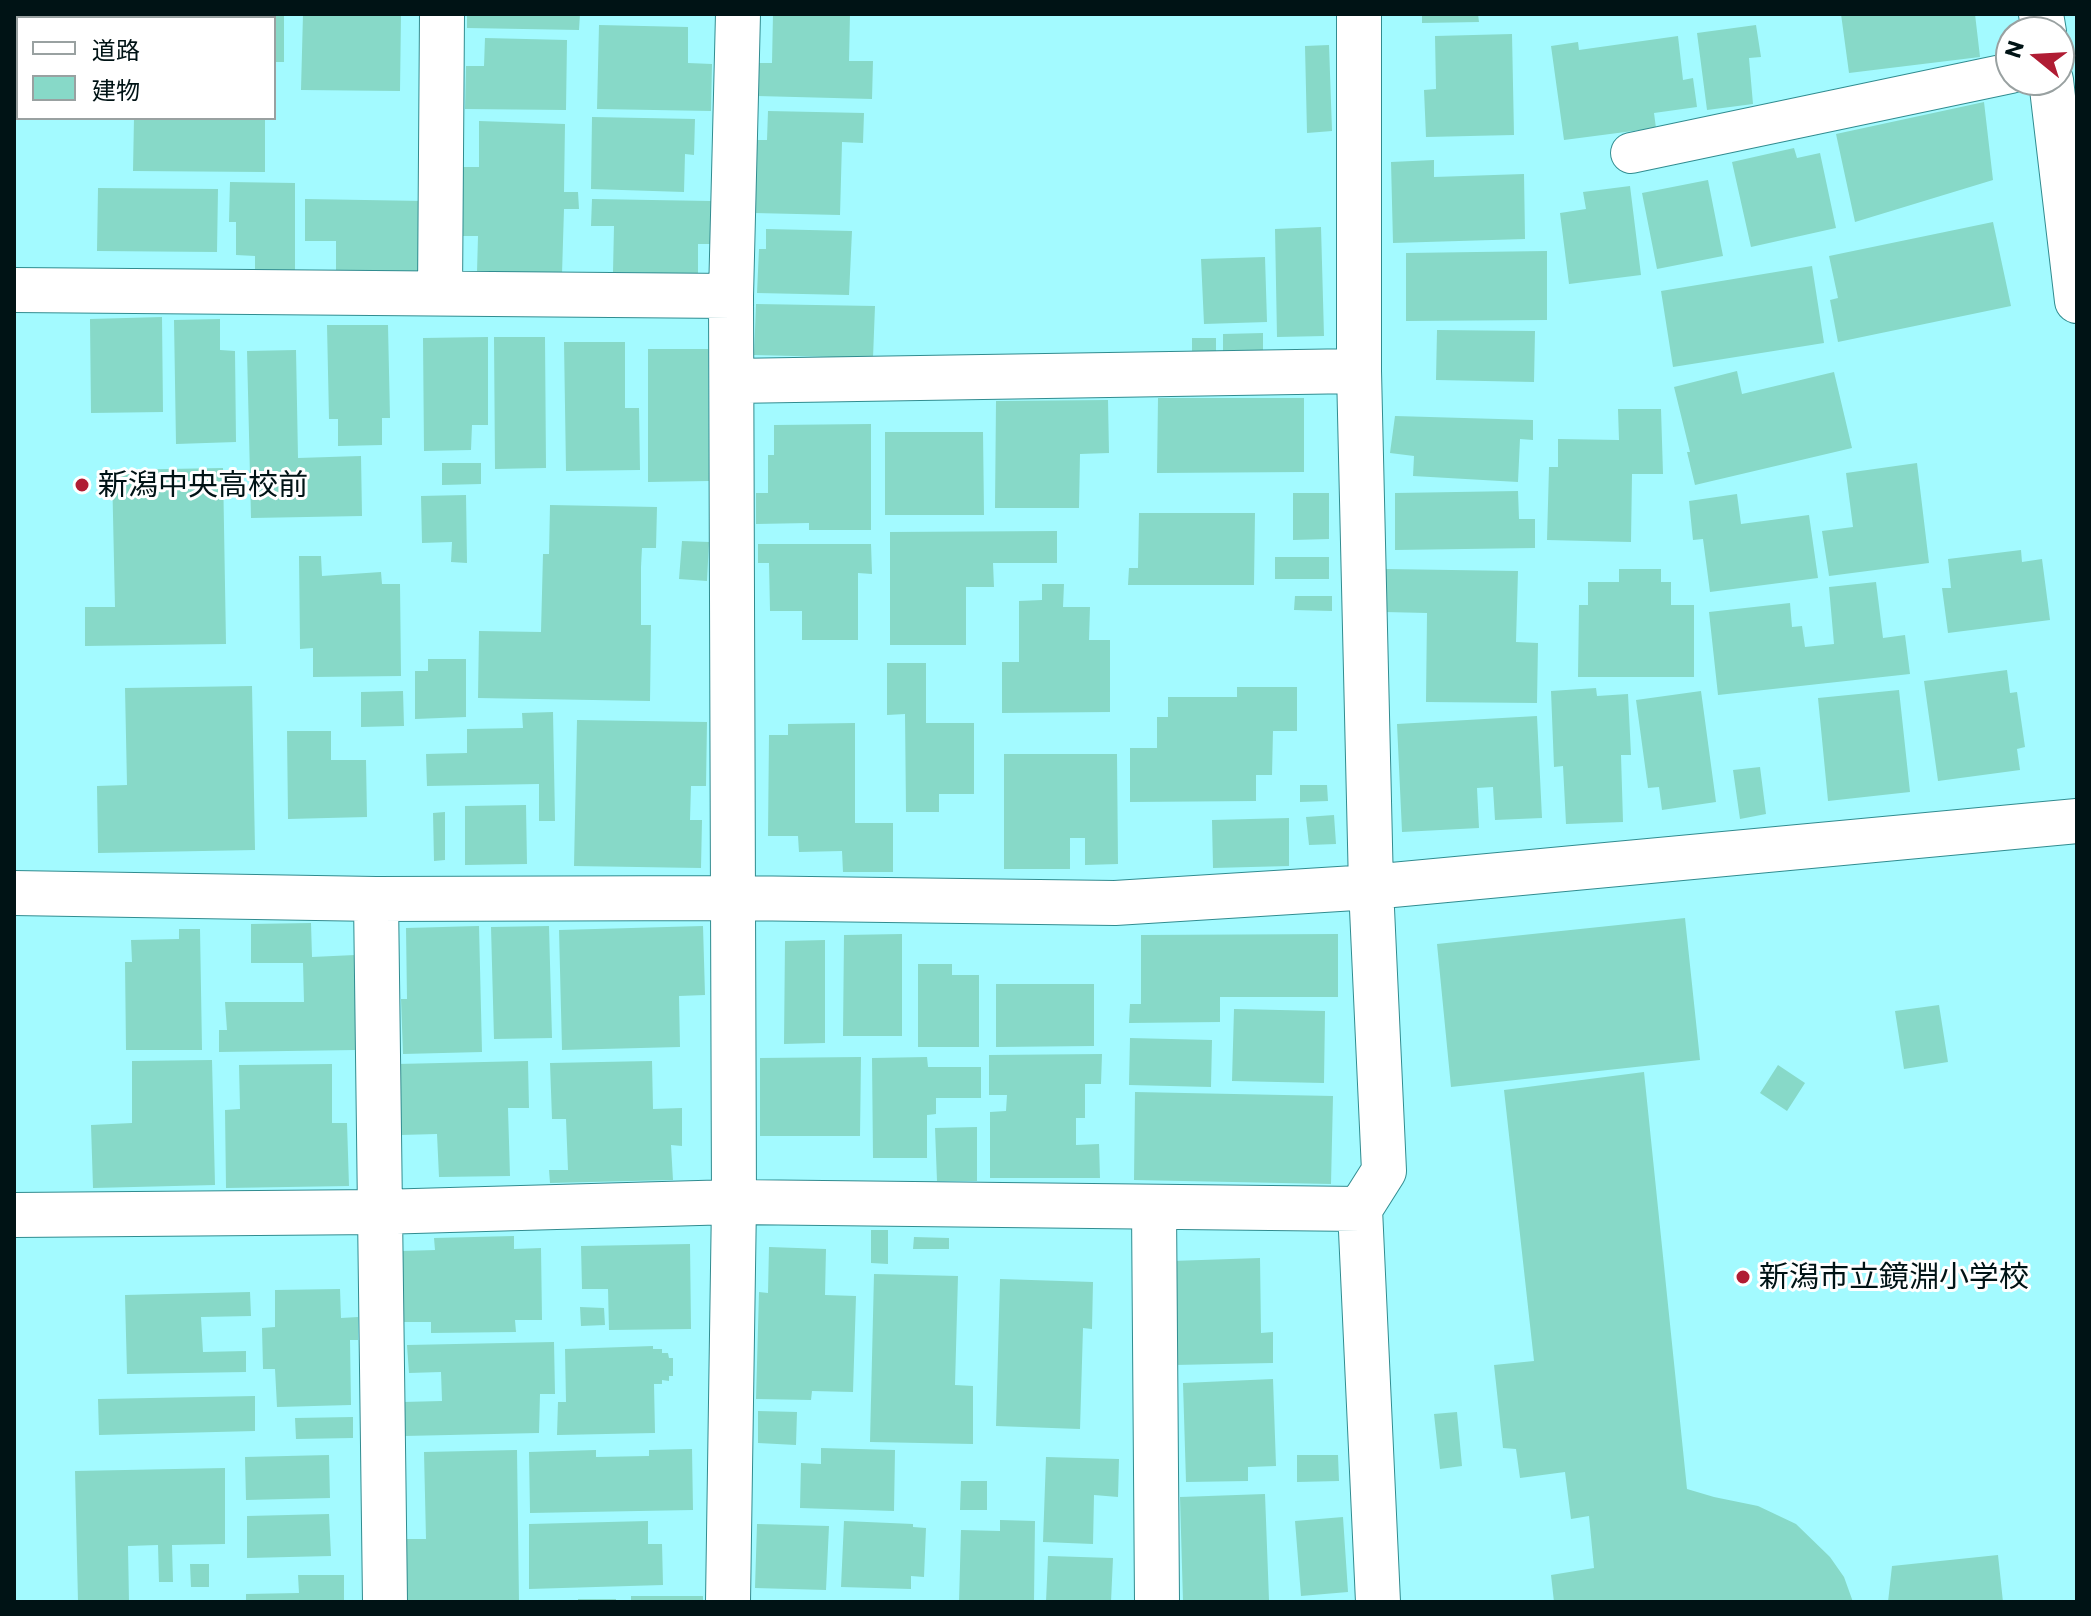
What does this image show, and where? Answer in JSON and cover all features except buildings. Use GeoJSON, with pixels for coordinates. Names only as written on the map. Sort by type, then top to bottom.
{"type":"FeatureCollection","features":[{"type":"Feature","properties":{"kind":"street"},"geometry":{"type":"LineString","coordinates":[[440,293],[442,14]]}},
{"type":"Feature","properties":{"kind":"street"},"geometry":{"type":"LineString","coordinates":[[728,1602],[734,1202],[731,296],[738,14]]}},
{"type":"Feature","properties":{"kind":"street"},"geometry":{"type":"LineString","coordinates":[[1359,14],[1359,371],[1371,887],[1384,1171],[1360,1209],[1378,1602]]}},
{"type":"Feature","properties":{"kind":"street"},"geometry":{"type":"LineString","coordinates":[[2053,96],[2077,301]]}},
{"type":"Feature","properties":{"kind":"street"},"geometry":{"type":"LineString","coordinates":[[14,290],[731,296]]}},
{"type":"Feature","properties":{"kind":"street"},"geometry":{"type":"LineString","coordinates":[[732,381],[1359,371]]}},
{"type":"Feature","properties":{"kind":"street"},"geometry":{"type":"LineString","coordinates":[[14,893],[376,899],[734,898],[1115,903],[1371,887],[2077,821]]}},
{"type":"Feature","properties":{"kind":"street"},"geometry":{"type":"LineString","coordinates":[[376,899],[385,1602]]}},
{"type":"Feature","properties":{"kind":"street"},"geometry":{"type":"LineString","coordinates":[[14,1215],[379,1212],[734,1202],[1360,1209]]}},
{"type":"Feature","properties":{"kind":"street"},"geometry":{"type":"LineString","coordinates":[[1154,1208],[1157,1602]]}},
{"type":"Feature","properties":{"kind":"lane"},"geometry":{"type":"LineString","coordinates":[[1631,153],[1995,76]]}},
{"type":"Feature","properties":{"kind":"place","name":"新潟中央高校前"},"geometry":{"type":"Point","coordinates":[82,485]}},
{"type":"Feature","properties":{"kind":"place","name":"新潟市立鏡淵小学校"},"geometry":{"type":"Point","coordinates":[1743,1277]}}]}
